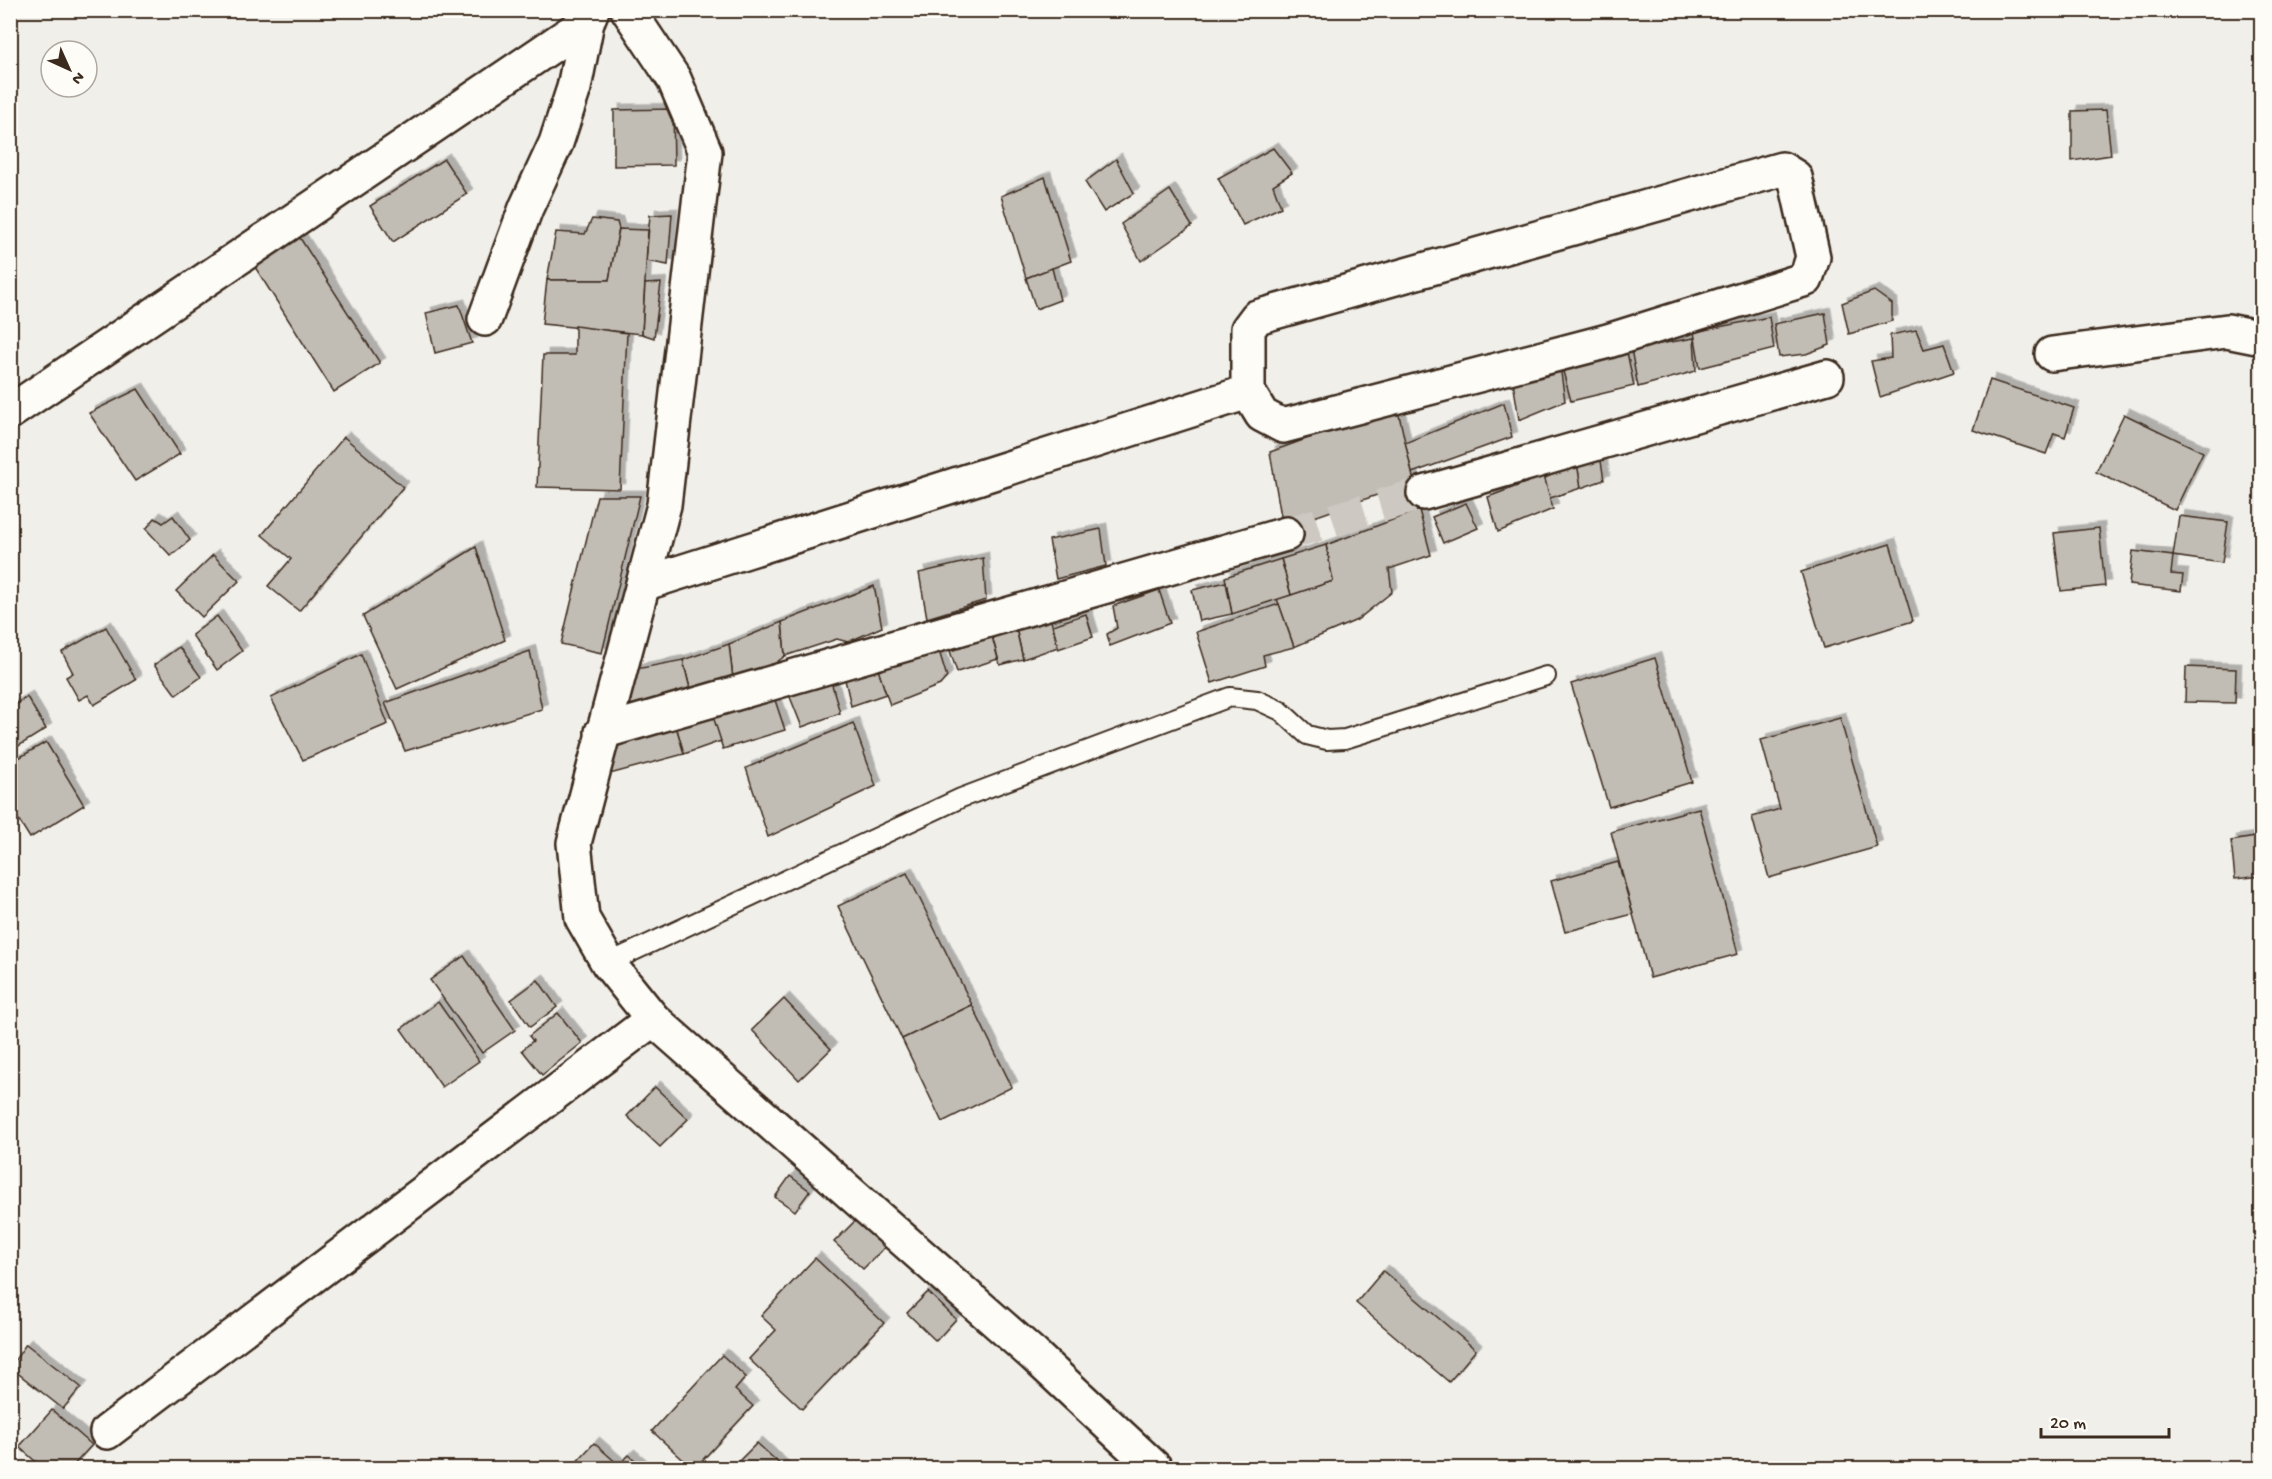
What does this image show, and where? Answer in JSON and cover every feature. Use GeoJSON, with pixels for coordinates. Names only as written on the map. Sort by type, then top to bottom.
{"type":"FeatureCollection","features":[{"type":"Feature","properties":{"kind":"street"},"geometry":{"type":"LineString","coordinates":[[628,10],[674,79],[705,152],[664,505],[574,843],[582,918],[608,963],[653,1019],[1034,1355],[1155,1468]]}},
{"type":"Feature","properties":{"kind":"street"},"geometry":{"type":"LineString","coordinates":[[485,320],[526,208],[556,143],[574,88],[589,16]]}},
{"type":"Feature","properties":{"kind":"street"},"geometry":{"type":"LineString","coordinates":[[10,412],[589,16]]}},
{"type":"Feature","properties":{"kind":"street"},"geometry":{"type":"LineString","coordinates":[[1782,169],[1795,177],[1813,257],[1806,279],[1608,341],[1283,426],[1262,415],[1248,392],[1248,329],[1257,317],[1782,169]]}},
{"type":"Feature","properties":{"kind":"street"},"geometry":{"type":"LineString","coordinates":[[2052,354],[2227,331],[2262,338]]}},
{"type":"Feature","properties":{"kind":"street"},"geometry":{"type":"LineString","coordinates":[[1424,493],[1827,377]]}},
{"type":"Feature","properties":{"kind":"street"},"geometry":{"type":"LineString","coordinates":[[643,584],[1248,392]]}},
{"type":"Feature","properties":{"kind":"street"},"geometry":{"type":"LineString","coordinates":[[602,732],[1286,534]]}},
{"type":"Feature","properties":{"kind":"street"},"geometry":{"type":"LineString","coordinates":[[107,1432],[653,1019]]}},
{"type":"Feature","properties":{"kind":"lane"},"geometry":{"type":"LineString","coordinates":[[608,963],[961,798],[1230,697],[1257,700],[1281,711],[1307,735],[1328,740],[1345,739],[1546,676]]}},
{"type":"Feature","properties":{"kind":"building"},"geometry":{"type":"Polygon","coordinates":[[[673,109],[674,165],[614,166],[614,110],[673,109]]]}},
{"type":"Feature","properties":{"kind":"building"},"geometry":{"type":"Polygon","coordinates":[[[2106,110],[2111,155],[2072,161],[2072,111],[2106,110]]]}},
{"type":"Feature","properties":{"kind":"building"},"geometry":{"type":"Polygon","coordinates":[[[1273,148],[1292,173],[1273,185],[1281,207],[1243,225],[1218,178],[1273,148]]]}},
{"type":"Feature","properties":{"kind":"building"},"geometry":{"type":"Polygon","coordinates":[[[444,159],[467,194],[393,242],[370,206],[444,159]]]}},
{"type":"Feature","properties":{"kind":"building"},"geometry":{"type":"Polygon","coordinates":[[[1116,159],[1134,193],[1104,212],[1085,182],[1116,159]]]}},
{"type":"Feature","properties":{"kind":"building"},"geometry":{"type":"Polygon","coordinates":[[[1045,177],[1071,261],[1026,278],[1001,196],[1045,177]]]}},
{"type":"Feature","properties":{"kind":"building"},"geometry":{"type":"Polygon","coordinates":[[[1170,190],[1192,226],[1141,261],[1121,224],[1170,190]]]}},
{"type":"Feature","properties":{"kind":"building"},"geometry":{"type":"Polygon","coordinates":[[[672,214],[668,265],[646,261],[650,215],[672,214]]]}},
{"type":"Feature","properties":{"kind":"building"},"geometry":{"type":"Polygon","coordinates":[[[592,219],[617,222],[619,229],[609,280],[547,280],[556,232],[585,234],[592,219]]]}},
{"type":"Feature","properties":{"kind":"building"},"geometry":{"type":"Polygon","coordinates":[[[293,227],[380,363],[334,392],[248,256],[293,227]]]}},
{"type":"Feature","properties":{"kind":"building"},"geometry":{"type":"Polygon","coordinates":[[[619,229],[648,230],[642,334],[542,324],[547,280],[609,280],[619,229]]]}},
{"type":"Feature","properties":{"kind":"building"},"geometry":{"type":"Polygon","coordinates":[[[1052,268],[1060,300],[1036,309],[1026,278],[1052,268]]]}},
{"type":"Feature","properties":{"kind":"building"},"geometry":{"type":"Polygon","coordinates":[[[661,283],[654,338],[642,334],[645,284],[661,283]]]}},
{"type":"Feature","properties":{"kind":"building"},"geometry":{"type":"Polygon","coordinates":[[[1874,291],[1892,304],[1892,321],[1849,334],[1842,303],[1874,291]]]}},
{"type":"Feature","properties":{"kind":"building"},"geometry":{"type":"Polygon","coordinates":[[[459,305],[472,343],[435,353],[426,313],[459,305]]]}},
{"type":"Feature","properties":{"kind":"building"},"geometry":{"type":"Polygon","coordinates":[[[1825,313],[1830,345],[1806,354],[1779,357],[1774,324],[1825,313]]]}},
{"type":"Feature","properties":{"kind":"building"},"geometry":{"type":"Polygon","coordinates":[[[1769,317],[1774,349],[1700,368],[1694,332],[1769,317]]]}},
{"type":"Feature","properties":{"kind":"building"},"geometry":{"type":"Polygon","coordinates":[[[575,326],[627,333],[620,489],[537,487],[543,355],[575,355],[575,326]]]}},
{"type":"Feature","properties":{"kind":"building"},"geometry":{"type":"Polygon","coordinates":[[[1916,330],[1924,349],[1944,344],[1954,372],[1880,397],[1871,361],[1891,358],[1890,335],[1916,330]]]}},
{"type":"Feature","properties":{"kind":"building"},"geometry":{"type":"Polygon","coordinates":[[[1694,338],[1696,371],[1638,387],[1631,349],[1694,338]]]}},
{"type":"Feature","properties":{"kind":"building"},"geometry":{"type":"Polygon","coordinates":[[[1626,347],[1634,386],[1571,401],[1561,364],[1626,347]]]}},
{"type":"Feature","properties":{"kind":"building"},"geometry":{"type":"Polygon","coordinates":[[[1560,366],[1565,401],[1519,420],[1513,381],[1560,366]]]}},
{"type":"Feature","properties":{"kind":"building"},"geometry":{"type":"Polygon","coordinates":[[[1990,380],[2074,408],[2065,437],[2054,433],[2046,454],[1973,430],[1990,380]]]}},
{"type":"Feature","properties":{"kind":"building"},"geometry":{"type":"Polygon","coordinates":[[[138,389],[180,454],[135,481],[89,413],[138,389]]]}},
{"type":"Feature","properties":{"kind":"building"},"geometry":{"type":"Polygon","coordinates":[[[1504,403],[1512,437],[1412,473],[1405,443],[1504,403]]]}},
{"type":"Feature","properties":{"kind":"building"},"geometry":{"type":"Polygon","coordinates":[[[1397,406],[1414,482],[1283,528],[1270,452],[1397,406]]]}},
{"type":"Feature","properties":{"kind":"building"},"geometry":{"type":"Polygon","coordinates":[[[2124,414],[2203,452],[2175,510],[2096,472],[2124,414]]]}},
{"type":"Feature","properties":{"kind":"building"},"geometry":{"type":"Polygon","coordinates":[[[344,437],[403,487],[299,611],[268,586],[291,559],[262,535],[344,437]]]}},
{"type":"Feature","properties":{"kind":"building"},"geometry":{"type":"Polygon","coordinates":[[[1600,455],[1604,480],[1581,488],[1577,463],[1600,455]]]}},
{"type":"Feature","properties":{"kind":"building"},"geometry":{"type":"Polygon","coordinates":[[[1577,463],[1581,488],[1547,499],[1545,478],[1577,463]]]}},
{"type":"Feature","properties":{"kind":"building"},"geometry":{"type":"Polygon","coordinates":[[[1544,476],[1553,509],[1498,532],[1488,497],[1544,476]]]}},
{"type":"Feature","properties":{"kind":"building"},"geometry":{"type":"Polygon","coordinates":[[[597,496],[640,496],[602,653],[561,644],[597,496]]]}},
{"type":"Feature","properties":{"kind":"building"},"geometry":{"type":"Polygon","coordinates":[[[1466,503],[1478,528],[1443,543],[1432,517],[1466,503]]]}},
{"type":"Feature","properties":{"kind":"building"},"geometry":{"type":"Polygon","coordinates":[[[1419,510],[1431,555],[1389,569],[1392,592],[1357,620],[1294,647],[1277,599],[1333,581],[1326,545],[1419,510]]]}},
{"type":"Feature","properties":{"kind":"building"},"geometry":{"type":"Polygon","coordinates":[[[173,516],[190,540],[171,556],[146,529],[155,518],[163,523],[173,516]]]}},
{"type":"Feature","properties":{"kind":"building"},"geometry":{"type":"Polygon","coordinates":[[[2179,516],[2228,522],[2222,563],[2173,556],[2179,516]]]}},
{"type":"Feature","properties":{"kind":"building"},"geometry":{"type":"Polygon","coordinates":[[[2099,528],[2105,586],[2061,591],[2054,533],[2099,528]]]}},
{"type":"Feature","properties":{"kind":"building"},"geometry":{"type":"Polygon","coordinates":[[[1101,529],[1106,566],[1056,579],[1049,540],[1101,529]]]}},
{"type":"Feature","properties":{"kind":"building"},"geometry":{"type":"Polygon","coordinates":[[[1890,544],[1913,621],[1824,648],[1801,572],[1890,544]]]}},
{"type":"Feature","properties":{"kind":"building"},"geometry":{"type":"Polygon","coordinates":[[[1326,545],[1333,581],[1291,595],[1281,559],[1326,545]]]}},
{"type":"Feature","properties":{"kind":"building"},"geometry":{"type":"Polygon","coordinates":[[[476,547],[505,640],[397,689],[363,616],[476,547]]]}},
{"type":"Feature","properties":{"kind":"building"},"geometry":{"type":"Polygon","coordinates":[[[2133,551],[2173,556],[2171,574],[2183,575],[2181,591],[2129,585],[2133,551]]]}},
{"type":"Feature","properties":{"kind":"building"},"geometry":{"type":"Polygon","coordinates":[[[213,555],[239,581],[202,617],[176,591],[213,555]]]}},
{"type":"Feature","properties":{"kind":"building"},"geometry":{"type":"Polygon","coordinates":[[[983,558],[986,600],[927,618],[919,573],[983,558]]]}},
{"type":"Feature","properties":{"kind":"building"},"geometry":{"type":"Polygon","coordinates":[[[1281,559],[1291,595],[1232,614],[1225,577],[1281,559]]]}},
{"type":"Feature","properties":{"kind":"building"},"geometry":{"type":"Polygon","coordinates":[[[1226,582],[1232,614],[1199,621],[1192,590],[1226,582]]]}},
{"type":"Feature","properties":{"kind":"building"},"geometry":{"type":"Polygon","coordinates":[[[874,586],[882,627],[848,642],[837,639],[785,656],[782,622],[874,586]]]}},
{"type":"Feature","properties":{"kind":"building"},"geometry":{"type":"Polygon","coordinates":[[[1159,590],[1170,623],[1110,646],[1107,634],[1117,628],[1113,606],[1159,590]]]}},
{"type":"Feature","properties":{"kind":"building"},"geometry":{"type":"Polygon","coordinates":[[[1279,604],[1294,647],[1263,655],[1265,666],[1212,683],[1196,632],[1279,604]]]}},
{"type":"Feature","properties":{"kind":"building"},"geometry":{"type":"Polygon","coordinates":[[[1086,614],[1093,637],[1058,649],[1053,625],[1086,614]]]}},
{"type":"Feature","properties":{"kind":"building"},"geometry":{"type":"Polygon","coordinates":[[[217,616],[242,651],[217,670],[192,635],[217,616]]]}},
{"type":"Feature","properties":{"kind":"building"},"geometry":{"type":"Polygon","coordinates":[[[1050,617],[1058,647],[1023,659],[1016,628],[1050,617]]]}},
{"type":"Feature","properties":{"kind":"building"},"geometry":{"type":"Polygon","coordinates":[[[1014,620],[1023,659],[1000,665],[990,629],[1014,620]]]}},
{"type":"Feature","properties":{"kind":"building"},"geometry":{"type":"Polygon","coordinates":[[[782,622],[785,656],[766,670],[733,679],[729,644],[782,622]]]}},
{"type":"Feature","properties":{"kind":"building"},"geometry":{"type":"Polygon","coordinates":[[[106,627],[136,680],[94,705],[88,695],[79,700],[66,677],[73,673],[62,652],[106,627]]]}},
{"type":"Feature","properties":{"kind":"building"},"geometry":{"type":"Polygon","coordinates":[[[990,629],[998,659],[957,672],[950,651],[961,648],[959,640],[990,629]]]}},
{"type":"Feature","properties":{"kind":"building"},"geometry":{"type":"Polygon","coordinates":[[[936,641],[947,677],[940,685],[890,705],[878,671],[923,652],[936,641]]]}},
{"type":"Feature","properties":{"kind":"building"},"geometry":{"type":"Polygon","coordinates":[[[729,644],[733,679],[692,697],[683,660],[729,644]]]}},
{"type":"Feature","properties":{"kind":"building"},"geometry":{"type":"Polygon","coordinates":[[[179,647],[201,677],[176,695],[154,665],[179,647]]]}},
{"type":"Feature","properties":{"kind":"building"},"geometry":{"type":"Polygon","coordinates":[[[530,651],[542,709],[405,751],[385,703],[530,651]]]}},
{"type":"Feature","properties":{"kind":"building"},"geometry":{"type":"Polygon","coordinates":[[[361,654],[388,724],[303,760],[271,698],[361,654]]]}},
{"type":"Feature","properties":{"kind":"building"},"geometry":{"type":"Polygon","coordinates":[[[1655,658],[1692,782],[1609,807],[1571,684],[1655,658]]]}},
{"type":"Feature","properties":{"kind":"building"},"geometry":{"type":"Polygon","coordinates":[[[683,660],[693,701],[631,712],[631,670],[683,660]]]}},
{"type":"Feature","properties":{"kind":"building"},"geometry":{"type":"Polygon","coordinates":[[[876,663],[886,694],[851,706],[844,675],[876,663]]]}},
{"type":"Feature","properties":{"kind":"building"},"geometry":{"type":"Polygon","coordinates":[[[2186,667],[2236,669],[2235,703],[2185,702],[2186,667]]]}},
{"type":"Feature","properties":{"kind":"building"},"geometry":{"type":"Polygon","coordinates":[[[829,674],[840,713],[802,727],[788,692],[829,674]]]}},
{"type":"Feature","properties":{"kind":"building"},"geometry":{"type":"Polygon","coordinates":[[[772,691],[785,730],[723,749],[711,712],[772,691]]]}},
{"type":"Feature","properties":{"kind":"building"},"geometry":{"type":"Polygon","coordinates":[[[27,697],[46,729],[17,747],[10,736],[10,707],[27,697]]]}},
{"type":"Feature","properties":{"kind":"building"},"geometry":{"type":"Polygon","coordinates":[[[710,707],[721,741],[684,754],[674,719],[710,707]]]}},
{"type":"Feature","properties":{"kind":"building"},"geometry":{"type":"Polygon","coordinates":[[[1840,718],[1877,847],[1769,878],[1752,817],[1780,809],[1761,740],[1840,718]]]}},
{"type":"Feature","properties":{"kind":"building"},"geometry":{"type":"Polygon","coordinates":[[[674,719],[684,754],[595,778],[602,738],[674,719]]]}},
{"type":"Feature","properties":{"kind":"building"},"geometry":{"type":"Polygon","coordinates":[[[853,723],[876,786],[768,837],[746,768],[853,723]]]}},
{"type":"Feature","properties":{"kind":"building"},"geometry":{"type":"Polygon","coordinates":[[[46,742],[84,805],[30,838],[10,806],[10,763],[46,742]]]}},
{"type":"Feature","properties":{"kind":"building"},"geometry":{"type":"Polygon","coordinates":[[[1699,808],[1738,954],[1650,978],[1611,832],[1699,808]]]}},
{"type":"Feature","properties":{"kind":"building"},"geometry":{"type":"Polygon","coordinates":[[[2262,836],[2262,876],[2235,879],[2231,841],[2262,836]]]}},
{"type":"Feature","properties":{"kind":"building"},"geometry":{"type":"Polygon","coordinates":[[[1618,862],[1633,914],[1565,932],[1551,881],[1618,862]]]}},
{"type":"Feature","properties":{"kind":"building"},"geometry":{"type":"Polygon","coordinates":[[[907,873],[972,1005],[902,1039],[838,906],[907,873]]]}},
{"type":"Feature","properties":{"kind":"building"},"geometry":{"type":"Polygon","coordinates":[[[464,956],[515,1030],[482,1053],[430,980],[464,956]]]}},
{"type":"Feature","properties":{"kind":"building"},"geometry":{"type":"Polygon","coordinates":[[[538,980],[557,1007],[530,1027],[511,1000],[538,980]]]}},
{"type":"Feature","properties":{"kind":"building"},"geometry":{"type":"Polygon","coordinates":[[[784,999],[831,1049],[799,1080],[752,1030],[784,999]]]}},
{"type":"Feature","properties":{"kind":"building"},"geometry":{"type":"Polygon","coordinates":[[[438,1002],[479,1061],[442,1087],[401,1029],[438,1002]]]}},
{"type":"Feature","properties":{"kind":"building"},"geometry":{"type":"Polygon","coordinates":[[[972,1005],[1012,1087],[942,1122],[902,1039],[972,1005]]]}},
{"type":"Feature","properties":{"kind":"building"},"geometry":{"type":"Polygon","coordinates":[[[558,1013],[582,1043],[542,1075],[522,1050],[533,1041],[529,1036],[558,1013]]]}},
{"type":"Feature","properties":{"kind":"building"},"geometry":{"type":"Polygon","coordinates":[[[655,1087],[688,1119],[660,1147],[627,1116],[655,1087]]]}},
{"type":"Feature","properties":{"kind":"building"},"geometry":{"type":"Polygon","coordinates":[[[790,1176],[810,1191],[795,1211],[775,1197],[790,1176]]]}},
{"type":"Feature","properties":{"kind":"building"},"geometry":{"type":"Polygon","coordinates":[[[866,1210],[894,1238],[863,1269],[834,1242],[866,1210]]]}},
{"type":"Feature","properties":{"kind":"building"},"geometry":{"type":"Polygon","coordinates":[[[815,1258],[884,1323],[802,1409],[749,1359],[776,1330],[761,1316],[815,1258]]]}},
{"type":"Feature","properties":{"kind":"building"},"geometry":{"type":"Polygon","coordinates":[[[1383,1271],[1476,1350],[1449,1382],[1356,1303],[1383,1271]]]}},
{"type":"Feature","properties":{"kind":"building"},"geometry":{"type":"Polygon","coordinates":[[[928,1292],[956,1319],[936,1341],[907,1313],[928,1292]]]}},
{"type":"Feature","properties":{"kind":"building"},"geometry":{"type":"Polygon","coordinates":[[[26,1344],[81,1387],[63,1409],[10,1367],[26,1344]]]}},
{"type":"Feature","properties":{"kind":"building"},"geometry":{"type":"Polygon","coordinates":[[[722,1355],[746,1377],[735,1390],[753,1406],[695,1468],[692,1468],[652,1431],[722,1355]]]}},
{"type":"Feature","properties":{"kind":"building"},"geometry":{"type":"Polygon","coordinates":[[[52,1410],[92,1445],[71,1468],[43,1468],[19,1447],[52,1410]]]}},
{"type":"Feature","properties":{"kind":"building"},"geometry":{"type":"Polygon","coordinates":[[[594,1443],[619,1465],[629,1455],[644,1468],[571,1468],[594,1443]]]}},
{"type":"Feature","properties":{"kind":"building"},"geometry":{"type":"Polygon","coordinates":[[[757,1443],[784,1468],[732,1468],[757,1443]]]}},
{"type":"Feature","properties":{"kind":"tunnel"},"geometry":{"type":"LineString","coordinates":[[1286,534],[1424,493]]}}]}
